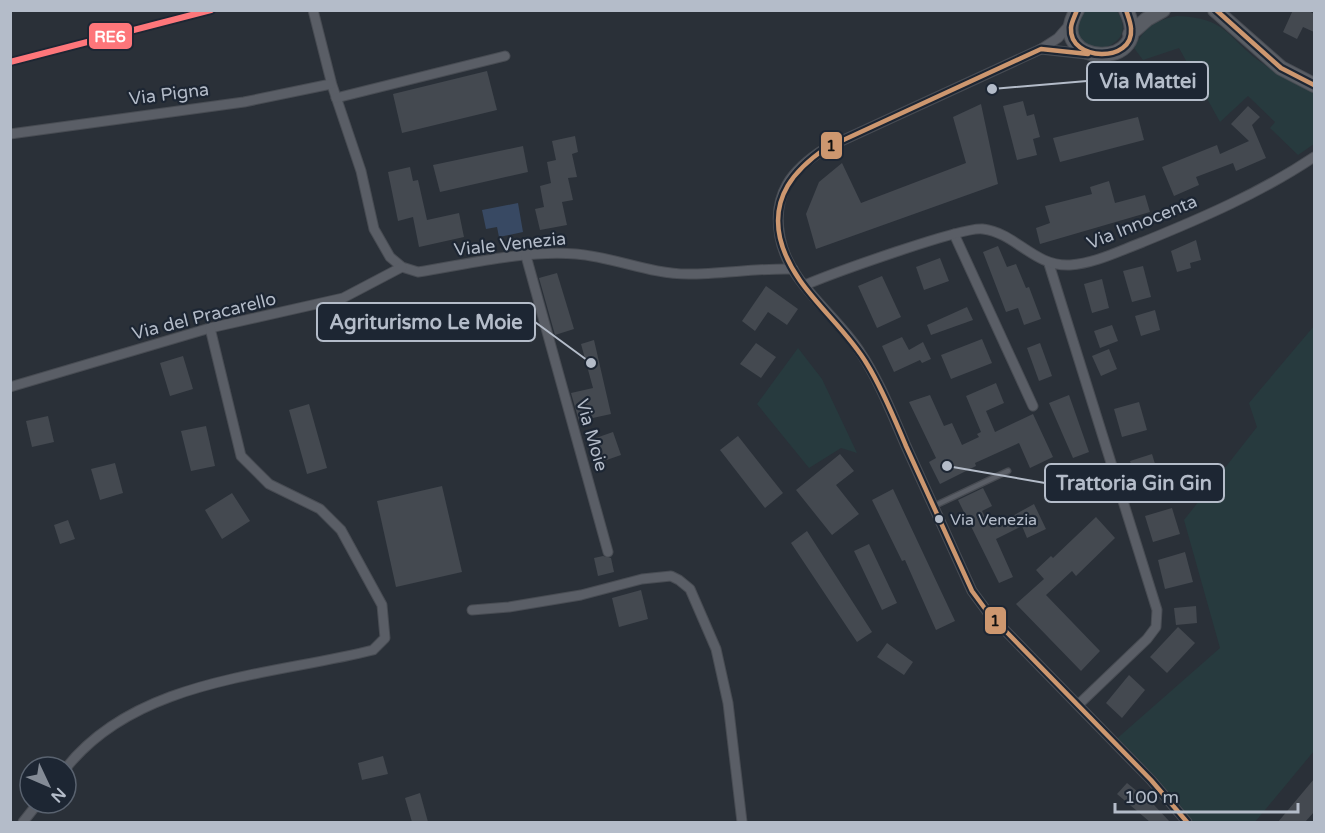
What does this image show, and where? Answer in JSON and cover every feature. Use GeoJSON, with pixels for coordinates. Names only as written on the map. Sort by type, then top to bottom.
{"type":"FeatureCollection","features":[{"type":"Feature","properties":{"kind":"street"},"geometry":{"type":"LineString","coordinates":[[313,10],[336,98],[361,171],[374,229],[390,257],[402,267]]}},
{"type":"Feature","properties":{"kind":"street"},"geometry":{"type":"LineString","coordinates":[[1126,10],[1131,25],[1130,34]]}},
{"type":"Feature","properties":{"kind":"street"},"geometry":{"type":"LineString","coordinates":[[1041,49],[1105,57],[1121,50],[1130,34],[1147,19],[1163,10]]}},
{"type":"Feature","properties":{"kind":"street"},"geometry":{"type":"LineString","coordinates":[[1215,10],[1281,68],[1314,85]]}},
{"type":"Feature","properties":{"kind":"street"},"geometry":{"type":"LineString","coordinates":[[1074,16],[1074,39],[1088,54]]}},
{"type":"Feature","properties":{"kind":"street"},"geometry":{"type":"LineString","coordinates":[[1074,16],[1058,38],[1041,49],[826,148],[802,163],[782,193],[778,218],[780,238],[786,257],[793,269],[860,351],[887,402],[972,591],[983,606],[1151,780],[1187,822]]}},
{"type":"Feature","properties":{"kind":"street"},"geometry":{"type":"LineString","coordinates":[[336,98],[505,56]]}},
{"type":"Feature","properties":{"kind":"street","name":"Via Pigna"},"geometry":{"type":"LineString","coordinates":[[10,134],[244,102],[332,84]]}},
{"type":"Feature","properties":{"kind":"street","name":"Via Innocenta"},"geometry":{"type":"LineString","coordinates":[[1049,264],[1068,265],[1094,261],[1195,221],[1314,157]]}},
{"type":"Feature","properties":{"kind":"street"},"geometry":{"type":"LineString","coordinates":[[805,285],[954,234],[982,228],[1002,235],[1049,264],[1157,610],[1156,627],[1147,639],[1078,705]]}},
{"type":"Feature","properties":{"kind":"street"},"geometry":{"type":"LineString","coordinates":[[954,234],[1033,406]]}},
{"type":"Feature","properties":{"kind":"street","name":"Viale Venezia"},"geometry":{"type":"LineString","coordinates":[[402,267],[418,272],[526,256],[573,254],[598,256],[659,272],[688,274],[764,268],[793,269]]}},
{"type":"Feature","properties":{"kind":"street","name":"Via Moie"},"geometry":{"type":"LineString","coordinates":[[526,256],[608,552]]}},
{"type":"Feature","properties":{"kind":"street","name":"Viale Venezia"},"geometry":{"type":"LineString","coordinates":[[764,268],[786,257]]}},
{"type":"Feature","properties":{"kind":"street","name":"Via del Pracarello"},"geometry":{"type":"LineString","coordinates":[[10,387],[210,328],[343,298],[402,267]]}},
{"type":"Feature","properties":{"kind":"street"},"geometry":{"type":"LineString","coordinates":[[76,755],[117,720],[187,691],[373,650],[385,638],[382,605],[341,530],[320,509],[269,484],[241,456],[210,328]]}},
{"type":"Feature","properties":{"kind":"street"},"geometry":{"type":"LineString","coordinates":[[472,609],[510,607],[581,595],[642,579],[671,576],[679,580],[690,589],[716,650],[728,703],[742,822]]}},
{"type":"Feature","properties":{"kind":"lane"},"geometry":{"type":"LineString","coordinates":[[934,506],[1008,471]]}},
{"type":"Feature","properties":{"kind":"green space"},"geometry":{"type":"Polygon","coordinates":[[[1079,11],[1117,11],[1123,26],[1120,37],[1111,45],[1097,51],[1077,39],[1076,15],[1079,11]]]}},
{"type":"Feature","properties":{"kind":"green space"},"geometry":{"type":"Polygon","coordinates":[[[1177,16],[1217,25],[1268,67],[1314,93],[1314,144],[1298,155],[1270,128],[1275,122],[1248,96],[1220,122],[1179,48],[1143,60],[1134,48],[1142,35],[1156,23],[1177,16]]]}},
{"type":"Feature","properties":{"kind":"green space"},"geometry":{"type":"Polygon","coordinates":[[[1314,326],[1314,751],[1255,822],[1187,822],[1113,742],[1220,648],[1184,520],[1257,427],[1249,403],[1314,326]]]}},
{"type":"Feature","properties":{"kind":"green space"},"geometry":{"type":"Polygon","coordinates":[[[798,348],[822,379],[857,453],[841,448],[809,468],[757,404],[798,348]]]}},
{"type":"Feature","properties":{"kind":"water"},"geometry":{"type":"Polygon","coordinates":[[[518,203],[523,232],[499,237],[497,227],[486,229],[482,210],[518,203]]]}},
{"type":"Feature","properties":{"kind":"building"},"geometry":{"type":"Polygon","coordinates":[[[1293,10],[1307,10],[1314,14],[1314,32],[1303,27],[1297,39],[1283,32],[1293,10]]]}},
{"type":"Feature","properties":{"kind":"building"},"geometry":{"type":"Polygon","coordinates":[[[487,71],[497,110],[402,133],[393,94],[487,71]]]}},
{"type":"Feature","properties":{"kind":"building"},"geometry":{"type":"Polygon","coordinates":[[[1023,101],[1027,116],[1034,114],[1040,137],[1033,139],[1037,155],[1017,160],[1003,106],[1023,101]]]}},
{"type":"Feature","properties":{"kind":"building"},"geometry":{"type":"Polygon","coordinates":[[[981,104],[998,184],[816,249],[806,214],[819,182],[842,163],[861,203],[966,163],[953,117],[981,104]]]}},
{"type":"Feature","properties":{"kind":"building"},"geometry":{"type":"Polygon","coordinates":[[[1248,106],[1260,117],[1252,125],[1266,158],[1236,171],[1233,163],[1196,177],[1199,185],[1174,196],[1162,167],[1217,145],[1220,154],[1249,141],[1231,124],[1248,106]]]}},
{"type":"Feature","properties":{"kind":"building"},"geometry":{"type":"Polygon","coordinates":[[[1138,117],[1144,140],[1060,162],[1053,138],[1138,117]]]}},
{"type":"Feature","properties":{"kind":"building"},"geometry":{"type":"Polygon","coordinates":[[[575,136],[578,152],[572,154],[577,177],[568,178],[573,200],[562,202],[567,225],[540,230],[535,209],[544,207],[540,186],[551,183],[547,162],[556,160],[552,141],[575,136]]]}},
{"type":"Feature","properties":{"kind":"building"},"geometry":{"type":"Polygon","coordinates":[[[523,146],[528,172],[440,192],[433,165],[523,146]]]}},
{"type":"Feature","properties":{"kind":"building"},"geometry":{"type":"Polygon","coordinates":[[[410,167],[413,181],[418,180],[427,220],[459,213],[464,237],[419,247],[413,217],[398,221],[388,172],[410,167]]]}},
{"type":"Feature","properties":{"kind":"building"},"geometry":{"type":"Polygon","coordinates":[[[1109,181],[1115,203],[1145,195],[1150,212],[1040,244],[1036,228],[1050,223],[1045,206],[1092,194],[1090,187],[1109,181]]]}},
{"type":"Feature","properties":{"kind":"building"},"geometry":{"type":"Polygon","coordinates":[[[1196,240],[1201,260],[1190,263],[1191,268],[1177,272],[1171,251],[1196,240]]]}},
{"type":"Feature","properties":{"kind":"building"},"geometry":{"type":"Polygon","coordinates":[[[998,246],[1007,267],[1016,264],[1026,288],[1029,287],[1041,319],[1024,325],[1018,308],[1006,312],[983,252],[998,246]]]}},
{"type":"Feature","properties":{"kind":"building"},"geometry":{"type":"Polygon","coordinates":[[[940,258],[949,281],[924,290],[916,267],[940,258]]]}},
{"type":"Feature","properties":{"kind":"building"},"geometry":{"type":"Polygon","coordinates":[[[1143,266],[1151,297],[1132,302],[1123,271],[1143,266]]]}},
{"type":"Feature","properties":{"kind":"building"},"geometry":{"type":"Polygon","coordinates":[[[557,273],[574,329],[555,335],[539,278],[557,273]]]}},
{"type":"Feature","properties":{"kind":"building"},"geometry":{"type":"Polygon","coordinates":[[[882,276],[901,317],[877,328],[858,286],[882,276]]]}},
{"type":"Feature","properties":{"kind":"building"},"geometry":{"type":"Polygon","coordinates":[[[1102,279],[1109,308],[1092,313],[1084,284],[1102,279]]]}},
{"type":"Feature","properties":{"kind":"building"},"geometry":{"type":"Polygon","coordinates":[[[766,286],[798,309],[787,325],[768,312],[755,331],[742,321],[766,286]]]}},
{"type":"Feature","properties":{"kind":"building"},"geometry":{"type":"Polygon","coordinates":[[[967,307],[973,320],[931,335],[927,325],[967,307]]]}},
{"type":"Feature","properties":{"kind":"building"},"geometry":{"type":"Polygon","coordinates":[[[1155,310],[1160,330],[1141,336],[1135,316],[1155,310]]]}},
{"type":"Feature","properties":{"kind":"building"},"geometry":{"type":"Polygon","coordinates":[[[1112,325],[1118,341],[1100,348],[1094,331],[1112,325]]]}},
{"type":"Feature","properties":{"kind":"building"},"geometry":{"type":"Polygon","coordinates":[[[902,337],[909,350],[923,342],[931,359],[922,363],[920,360],[894,372],[882,346],[902,337]]]}},
{"type":"Feature","properties":{"kind":"building"},"geometry":{"type":"Polygon","coordinates":[[[982,339],[992,363],[951,379],[941,355],[982,339]]]}},
{"type":"Feature","properties":{"kind":"building"},"geometry":{"type":"Polygon","coordinates":[[[594,340],[611,414],[579,421],[571,393],[593,388],[581,344],[594,340]]]}},
{"type":"Feature","properties":{"kind":"building"},"geometry":{"type":"Polygon","coordinates":[[[756,343],[776,357],[761,378],[740,364],[756,343]]]}},
{"type":"Feature","properties":{"kind":"building"},"geometry":{"type":"Polygon","coordinates":[[[1040,343],[1052,376],[1039,381],[1027,348],[1040,343]]]}},
{"type":"Feature","properties":{"kind":"building"},"geometry":{"type":"Polygon","coordinates":[[[1109,349],[1117,369],[1101,376],[1092,356],[1109,349]]]}},
{"type":"Feature","properties":{"kind":"building"},"geometry":{"type":"Polygon","coordinates":[[[183,356],[193,389],[170,396],[160,363],[183,356]]]}},
{"type":"Feature","properties":{"kind":"building"},"geometry":{"type":"Polygon","coordinates":[[[996,383],[1004,403],[986,411],[995,432],[1033,414],[1053,457],[1030,468],[1019,443],[975,463],[976,466],[940,484],[929,462],[936,458],[909,402],[930,395],[944,426],[952,423],[962,445],[979,437],[977,434],[981,432],[966,396],[996,383]]]}},
{"type":"Feature","properties":{"kind":"building"},"geometry":{"type":"Polygon","coordinates":[[[1069,395],[1089,452],[1073,458],[1049,403],[1069,395]]]}},
{"type":"Feature","properties":{"kind":"building"},"geometry":{"type":"Polygon","coordinates":[[[1139,402],[1147,430],[1122,437],[1114,409],[1139,402]]]}},
{"type":"Feature","properties":{"kind":"building"},"geometry":{"type":"Polygon","coordinates":[[[309,404],[327,468],[307,474],[289,410],[309,404]]]}},
{"type":"Feature","properties":{"kind":"building"},"geometry":{"type":"Polygon","coordinates":[[[48,416],[54,442],[32,447],[26,421],[48,416]]]}},
{"type":"Feature","properties":{"kind":"building"},"geometry":{"type":"Polygon","coordinates":[[[206,426],[215,466],[191,471],[181,431],[206,426]]]}},
{"type":"Feature","properties":{"kind":"building"},"geometry":{"type":"Polygon","coordinates":[[[613,432],[621,455],[598,463],[590,440],[613,432]]]}},
{"type":"Feature","properties":{"kind":"building"},"geometry":{"type":"Polygon","coordinates":[[[738,436],[783,493],[765,508],[720,450],[738,436]]]}},
{"type":"Feature","properties":{"kind":"building"},"geometry":{"type":"Polygon","coordinates":[[[840,454],[854,471],[836,485],[859,514],[832,535],[796,490],[840,454]]]}},
{"type":"Feature","properties":{"kind":"building"},"geometry":{"type":"Polygon","coordinates":[[[1152,454],[1163,490],[1141,497],[1130,461],[1152,454]]]}},
{"type":"Feature","properties":{"kind":"building"},"geometry":{"type":"Polygon","coordinates":[[[115,463],[123,493],[100,500],[91,469],[115,463]]]}},
{"type":"Feature","properties":{"kind":"building"},"geometry":{"type":"Polygon","coordinates":[[[442,486],[462,572],[396,587],[377,501],[442,486]]]}},
{"type":"Feature","properties":{"kind":"building"},"geometry":{"type":"Polygon","coordinates":[[[983,488],[992,506],[982,511],[991,528],[1034,504],[1046,529],[1027,538],[1022,526],[996,539],[1013,577],[999,583],[958,500],[983,488]]]}},
{"type":"Feature","properties":{"kind":"building"},"geometry":{"type":"Polygon","coordinates":[[[893,489],[955,621],[936,630],[905,560],[902,561],[872,500],[893,489]]]}},
{"type":"Feature","properties":{"kind":"building"},"geometry":{"type":"Polygon","coordinates":[[[232,493],[250,521],[222,539],[205,510],[232,493]]]}},
{"type":"Feature","properties":{"kind":"building"},"geometry":{"type":"Polygon","coordinates":[[[1172,508],[1180,534],[1153,542],[1145,516],[1172,508]]]}},
{"type":"Feature","properties":{"kind":"building"},"geometry":{"type":"Polygon","coordinates":[[[1096,517],[1115,538],[1076,576],[1072,571],[1046,595],[1100,651],[1081,671],[1016,604],[1044,579],[1036,570],[1051,556],[1053,558],[1096,517]]]}},
{"type":"Feature","properties":{"kind":"building"},"geometry":{"type":"Polygon","coordinates":[[[68,520],[75,539],[60,544],[54,525],[68,520]]]}},
{"type":"Feature","properties":{"kind":"building"},"geometry":{"type":"Polygon","coordinates":[[[807,531],[872,632],[857,642],[791,543],[807,531]]]}},
{"type":"Feature","properties":{"kind":"building"},"geometry":{"type":"Polygon","coordinates":[[[869,544],[897,603],[882,610],[854,551],[869,544]]]}},
{"type":"Feature","properties":{"kind":"building"},"geometry":{"type":"Polygon","coordinates":[[[1185,552],[1193,582],[1165,589],[1158,560],[1185,552]]]}},
{"type":"Feature","properties":{"kind":"building"},"geometry":{"type":"Polygon","coordinates":[[[603,556],[611,558],[614,572],[598,576],[594,558],[603,556]]]}},
{"type":"Feature","properties":{"kind":"building"},"geometry":{"type":"Polygon","coordinates":[[[641,590],[648,619],[619,627],[612,598],[641,590]]]}},
{"type":"Feature","properties":{"kind":"building"},"geometry":{"type":"Polygon","coordinates":[[[1196,606],[1197,623],[1176,625],[1174,608],[1196,606]]]}},
{"type":"Feature","properties":{"kind":"building"},"geometry":{"type":"Polygon","coordinates":[[[1178,627],[1195,643],[1167,673],[1150,657],[1178,627]]]}},
{"type":"Feature","properties":{"kind":"building"},"geometry":{"type":"Polygon","coordinates":[[[887,643],[913,662],[904,675],[877,657],[887,643]]]}},
{"type":"Feature","properties":{"kind":"building"},"geometry":{"type":"Polygon","coordinates":[[[1129,675],[1145,690],[1122,718],[1106,703],[1129,675]]]}},
{"type":"Feature","properties":{"kind":"building"},"geometry":{"type":"Polygon","coordinates":[[[383,756],[388,774],[362,780],[358,763],[383,756]]]}},
{"type":"Feature","properties":{"kind":"building"},"geometry":{"type":"Polygon","coordinates":[[[1314,779],[1314,812],[1305,822],[1278,822],[1314,779]]]}},
{"type":"Feature","properties":{"kind":"building"},"geometry":{"type":"Polygon","coordinates":[[[1127,783],[1154,805],[1170,822],[1150,822],[1117,794],[1127,783]]]}},
{"type":"Feature","properties":{"kind":"building"},"geometry":{"type":"Polygon","coordinates":[[[420,793],[428,822],[412,822],[405,798],[420,793]]]}},
{"type":"Feature","properties":{"kind":"transit line","name":"RE6"},"geometry":{"type":"LineString","coordinates":[[10,62],[211,10]]}},
{"type":"Feature","properties":{"kind":"transit line","name":"1"},"geometry":{"type":"LineString","coordinates":[[1077,10],[1071,26],[1073,39],[1080,47],[1101,54],[1113,53],[1123,48],[1129,40],[1131,27],[1126,10]]}},
{"type":"Feature","properties":{"kind":"transit line","name":"1"},"geometry":{"type":"LineString","coordinates":[[1216,10],[1281,68],[1314,85]]}},
{"type":"Feature","properties":{"kind":"transit line","name":"1"},"geometry":{"type":"LineString","coordinates":[[1088,54],[1041,49],[826,148],[795,175],[782,197],[778,223],[786,256],[795,273],[857,348],[878,384],[972,591],[989,614],[1151,780],[1187,822]]}},
{"type":"Feature","properties":{"kind":"place","name":"Via Mattei"},"geometry":{"type":"Point","coordinates":[992,89]}},
{"type":"Feature","properties":{"kind":"place","name":"Agriturismo Le Moie"},"geometry":{"type":"Point","coordinates":[591,363]}},
{"type":"Feature","properties":{"kind":"place","name":"Trattoria Gin Gin"},"geometry":{"type":"Point","coordinates":[947,466]}},
{"type":"Feature","properties":{"kind":"place","name":"Via Venezia"},"geometry":{"type":"Point","coordinates":[939,519]}}]}
